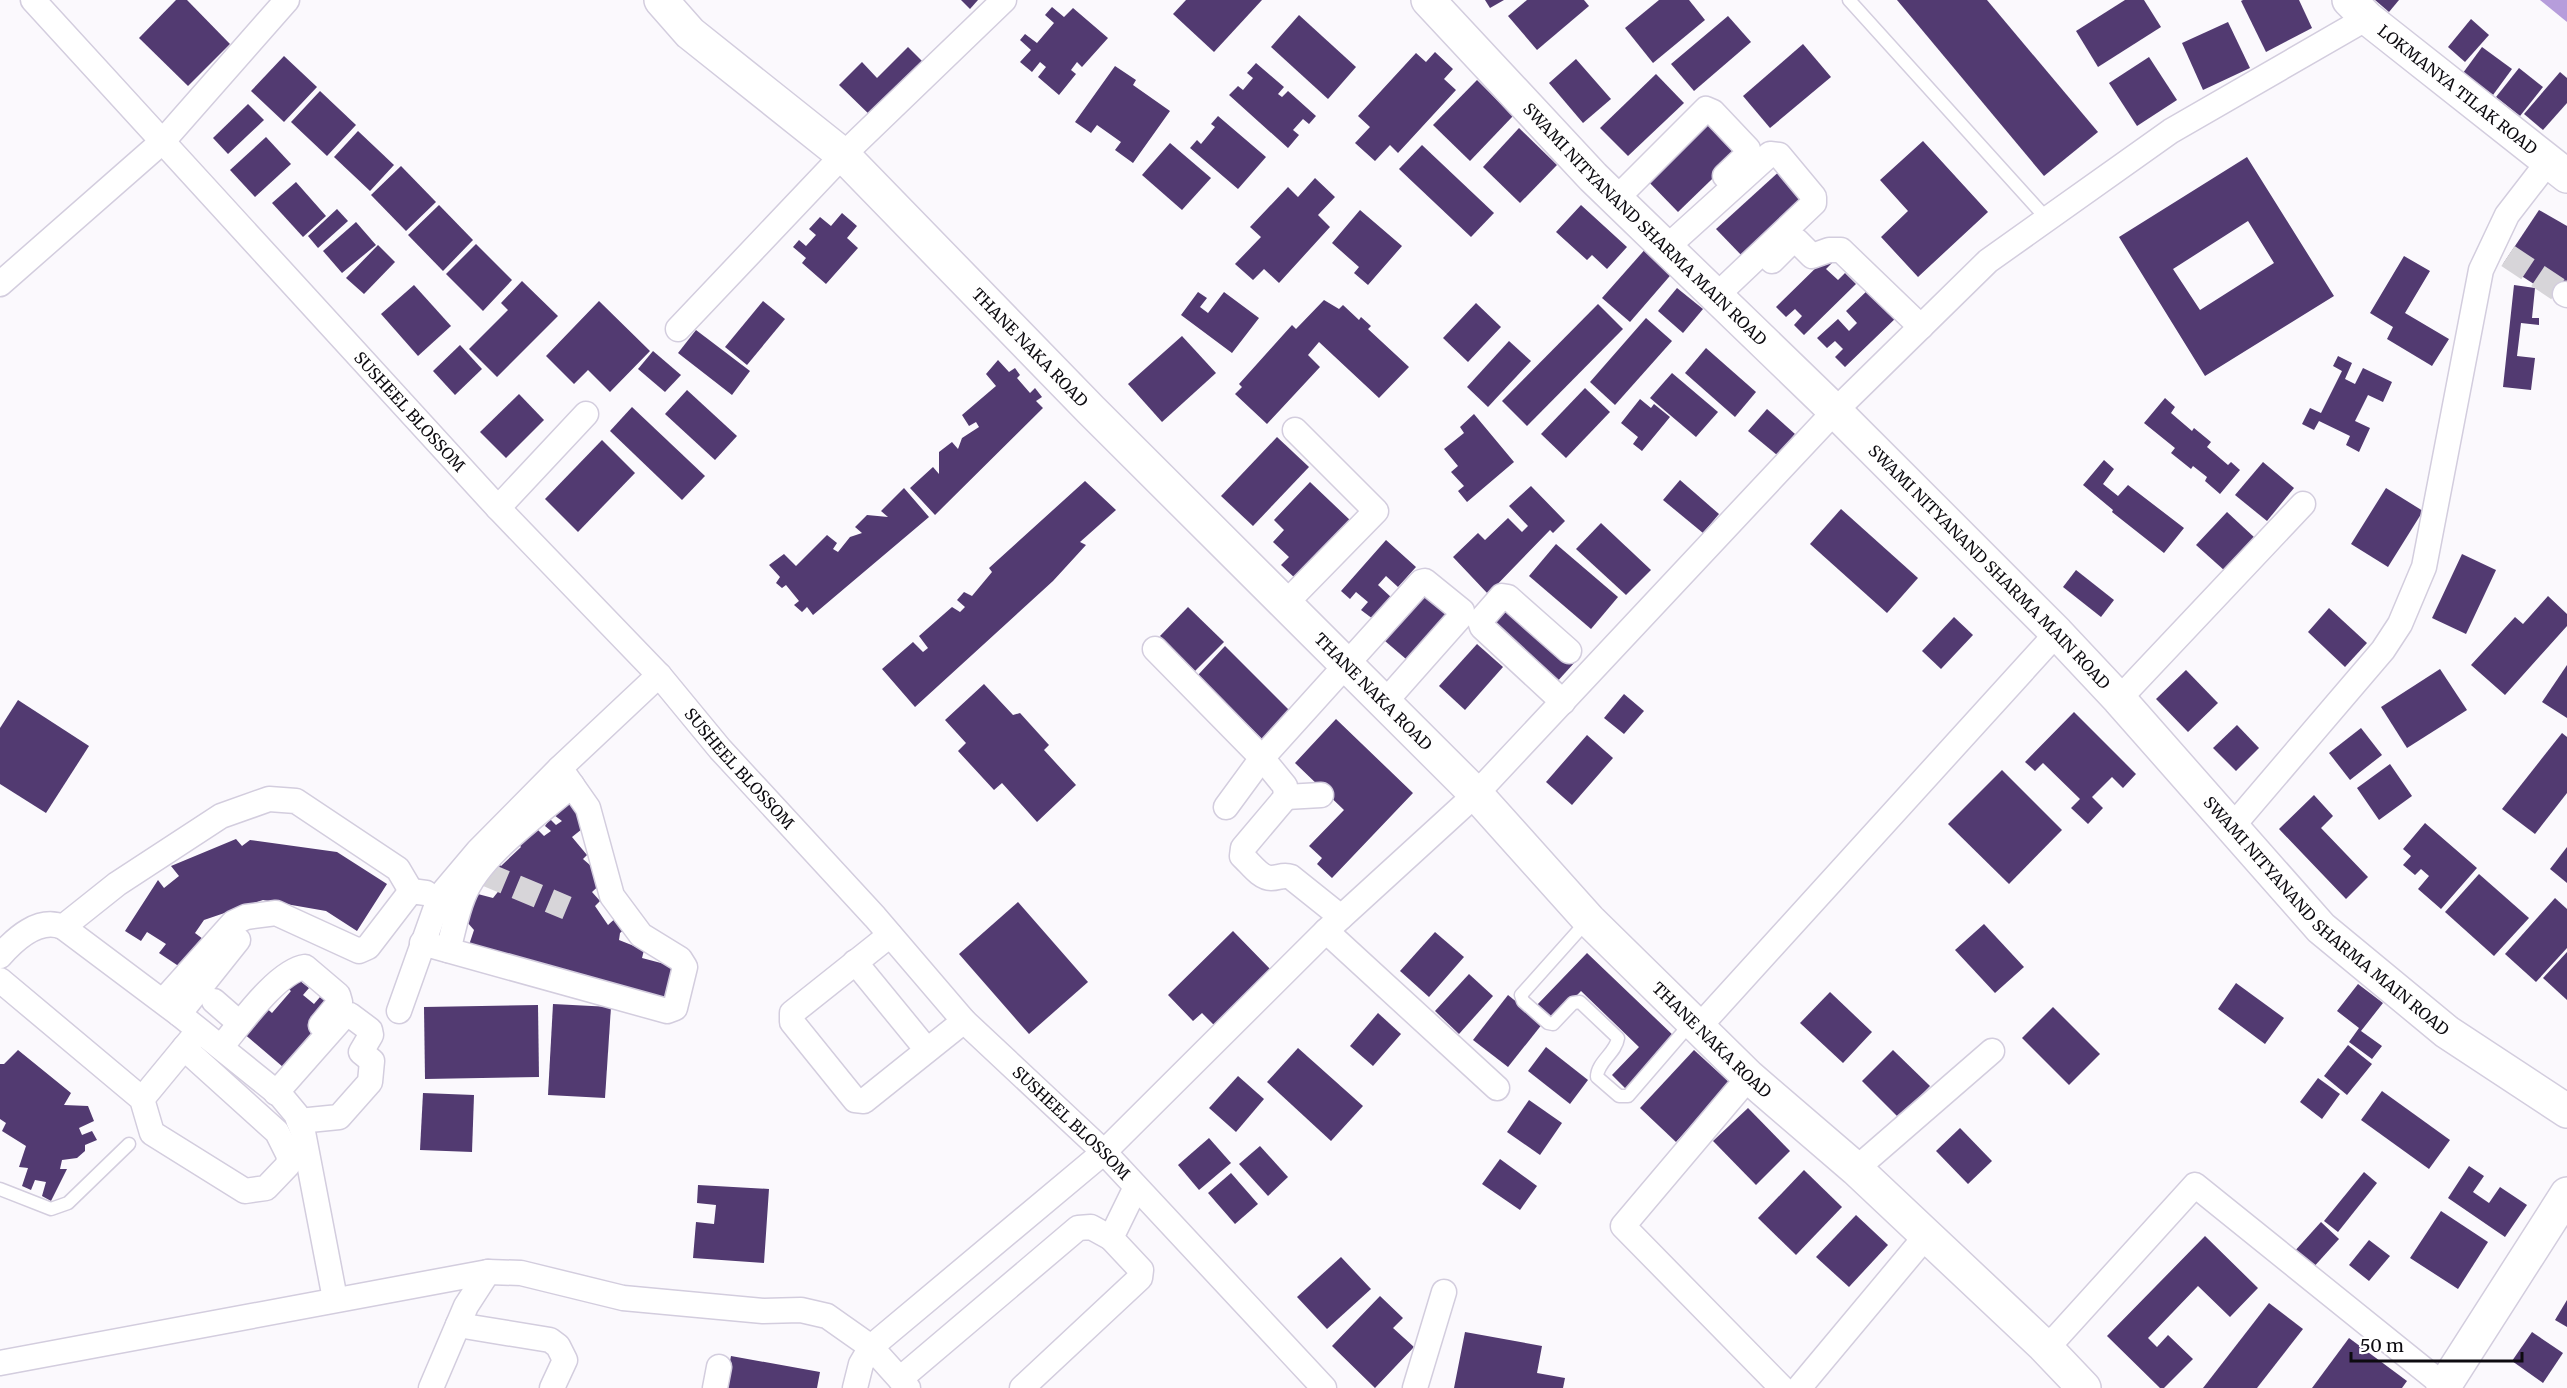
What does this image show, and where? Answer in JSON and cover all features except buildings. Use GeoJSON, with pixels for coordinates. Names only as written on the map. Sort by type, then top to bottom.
{"type":"FeatureCollection","features":[{"type":"Feature","properties":{"kind":"street","name":"SUSHEEL BLOSSOM"},"geometry":{"type":"LineString","coordinates":[[33,0],[498,508],[659,675],[720,749],[890,935],[964,1021],[1104,1152],[1324,1388]]}},
{"type":"Feature","properties":{"kind":"street"},"geometry":{"type":"LineString","coordinates":[[0,285],[163,141],[287,0]]}},
{"type":"Feature","properties":{"kind":"street","name":"THANE NAKA ROAD"},"geometry":{"type":"LineString","coordinates":[[662,0],[690,33],[843,155],[1091,411],[1476,795],[1588,920],[1749,1077],[1856,1169],[2044,1346],[2084,1388]]}},
{"type":"Feature","properties":{"kind":"street"},"geometry":{"type":"LineString","coordinates":[[678,329],[843,155],[1004,0]]}},
{"type":"Feature","properties":{"kind":"street","name":"SWAMI NITYANAND SHARMA MAIN ROAD"},"geometry":{"type":"LineString","coordinates":[[1428,0],[1616,199],[1835,411],[2057,633],[2119,699],[2321,928],[2410,1004],[2447,1032],[2567,1111]]}},
{"type":"Feature","properties":{"kind":"street"},"geometry":{"type":"LineString","coordinates":[[855,1388],[861,1364],[871,1347],[1104,1152],[1334,924],[1476,795],[1835,411],[1988,261],[2171,131],[2358,9]]}},
{"type":"Feature","properties":{"kind":"street","name":"LOKMANYA TILAK ROAD"},"geometry":{"type":"LineString","coordinates":[[2358,9],[2557,169]]}},
{"type":"Feature","properties":{"kind":"street"},"geometry":{"type":"LineString","coordinates":[[1616,199],[1706,110],[1713,112],[1748,149],[1747,155],[1662,243]]}},
{"type":"Feature","properties":{"kind":"street"},"geometry":{"type":"LineString","coordinates":[[1662,243],[1770,154],[1779,155],[1814,197],[1814,203],[1722,301]]}},
{"type":"Feature","properties":{"kind":"street"},"geometry":{"type":"LineString","coordinates":[[2231,828],[2383,650],[2413,597],[2424,567],[2481,270],[2500,251],[2508,215],[2557,169]]}},
{"type":"Feature","properties":{"kind":"street"},"geometry":{"type":"LineString","coordinates":[[1722,301],[1791,242],[1797,241],[1812,256],[1829,250],[1841,250],[1921,327]]}},
{"type":"Feature","properties":{"kind":"street"},"geometry":{"type":"LineString","coordinates":[[498,508],[586,414]]}},
{"type":"Feature","properties":{"kind":"street"},"geometry":{"type":"LineString","coordinates":[[1285,604],[1376,511],[1295,430]]}},
{"type":"Feature","properties":{"kind":"street"},"geometry":{"type":"LineString","coordinates":[[2119,699],[2303,504]]}},
{"type":"Feature","properties":{"kind":"street"},"geometry":{"type":"LineString","coordinates":[[1226,807],[1262,758],[1421,582],[1425,581],[1462,611],[1462,615],[1384,703]]}},
{"type":"Feature","properties":{"kind":"street"},"geometry":{"type":"LineString","coordinates":[[1563,702],[1482,627],[1480,621],[1502,596],[1508,597],[1569,651]]}},
{"type":"Feature","properties":{"kind":"street"},"geometry":{"type":"LineString","coordinates":[[1695,1025],[2057,633]]}},
{"type":"Feature","properties":{"kind":"street"},"geometry":{"type":"LineString","coordinates":[[1155,649],[1262,758],[1285,786],[1286,797],[1243,848],[1242,856],[1263,876],[1272,878],[1282,874],[1291,877],[1334,924],[1497,1089]]}},
{"type":"Feature","properties":{"kind":"street"},"geometry":{"type":"LineString","coordinates":[[448,950],[464,895],[492,855],[659,675]]}},
{"type":"Feature","properties":{"kind":"street"},"geometry":{"type":"LineString","coordinates":[[399,1011],[440,896],[478,851],[566,777]]}},
{"type":"Feature","properties":{"kind":"street"},"geometry":{"type":"LineString","coordinates":[[422,943],[667,1011],[675,1008],[685,967],[680,959],[641,934],[612,896],[588,808],[566,777]]}},
{"type":"Feature","properties":{"kind":"street"},"geometry":{"type":"LineString","coordinates":[[1286,797],[1321,795]]}},
{"type":"Feature","properties":{"kind":"street"},"geometry":{"type":"LineString","coordinates":[[63,927],[117,884],[221,816],[269,799],[296,801],[398,869],[411,891],[440,896]]}},
{"type":"Feature","properties":{"kind":"street"},"geometry":{"type":"LineString","coordinates":[[171,1007],[258,915],[276,914],[359,951],[368,947],[411,891]]}},
{"type":"Feature","properties":{"kind":"street"},"geometry":{"type":"LineString","coordinates":[[0,956],[29,929],[54,923],[63,927],[171,1007],[205,1042],[277,1132],[290,1156],[288,1165],[266,1188],[245,1191],[152,1133],[142,1099],[0,980]]}},
{"type":"Feature","properties":{"kind":"street"},"geometry":{"type":"LineString","coordinates":[[890,935],[792,1012],[792,1022],[855,1100],[864,1101],[964,1021]]}},
{"type":"Feature","properties":{"kind":"street"},"geometry":{"type":"LineString","coordinates":[[205,1042],[237,1021],[300,948]]}},
{"type":"Feature","properties":{"kind":"street"},"geometry":{"type":"LineString","coordinates":[[855,963],[927,1050]]}},
{"type":"Feature","properties":{"kind":"street"},"geometry":{"type":"LineString","coordinates":[[142,1099],[205,1042],[297,968],[305,967],[338,995],[340,1002],[272,1090]]}},
{"type":"Feature","properties":{"kind":"street"},"geometry":{"type":"LineString","coordinates":[[214,1001],[237,1021]]}},
{"type":"Feature","properties":{"kind":"street"},"geometry":{"type":"LineString","coordinates":[[272,1090],[344,1016],[350,1015],[370,1030],[371,1035],[361,1052],[372,1061],[370,1082],[339,1117],[298,1121]]}},
{"type":"Feature","properties":{"kind":"street"},"geometry":{"type":"LineString","coordinates":[[205,1042],[272,1090],[296,1114],[335,1299]]}},
{"type":"Feature","properties":{"kind":"street"},"geometry":{"type":"LineString","coordinates":[[1856,1169],[1992,1051]]}},
{"type":"Feature","properties":{"kind":"street"},"geometry":{"type":"LineString","coordinates":[[1749,1077],[1623,1226],[1782,1388]]}},
{"type":"Feature","properties":{"kind":"street"},"geometry":{"type":"LineString","coordinates":[[2044,1346],[2058,1336],[2195,1185],[2445,1387],[2567,1194]]}},
{"type":"Feature","properties":{"kind":"street"},"geometry":{"type":"LineString","coordinates":[[1112,1238],[1136,1187]]}},
{"type":"Feature","properties":{"kind":"street"},"geometry":{"type":"LineString","coordinates":[[0,1364],[335,1299],[488,1272],[520,1273],[623,1298],[763,1311],[801,1310],[827,1316],[871,1347],[904,1384],[1078,1228],[1091,1227],[1112,1238],[1141,1270],[1140,1278],[1022,1388]]}},
{"type":"Feature","properties":{"kind":"street"},"geometry":{"type":"LineString","coordinates":[[1799,1388],[1926,1236]]}},
{"type":"Feature","properties":{"kind":"street"},"geometry":{"type":"LineString","coordinates":[[430,1388],[466,1306],[488,1272]]}},
{"type":"Feature","properties":{"kind":"street"},"geometry":{"type":"LineString","coordinates":[[1415,1388],[1444,1292]]}},
{"type":"Feature","properties":{"kind":"street"},"geometry":{"type":"LineString","coordinates":[[458,1326],[550,1340],[558,1346],[565,1360],[552,1388]]}},
{"type":"Feature","properties":{"kind":"lane"},"geometry":{"type":"LineString","coordinates":[[1849,0],[2047,219]]}},
{"type":"Feature","properties":{"kind":"lane"},"geometry":{"type":"LineString","coordinates":[[1588,920],[1521,995],[1522,1001],[1548,1023],[1553,1024],[1573,1003],[1580,1002],[1618,1038],[1617,1045],[1597,1071],[1597,1077],[1619,1096],[1628,1096],[1695,1025]]}},
{"type":"Feature","properties":{"kind":"lane"},"geometry":{"type":"LineString","coordinates":[[0,1189],[51,1209],[68,1203],[129,1144]]}},
{"type":"Feature","properties":{"kind":"shaded area"},"geometry":{"type":"Polygon","coordinates":[[[2540,0],[2567,0],[2567,22],[2540,0]]]}},
{"type":"Feature","properties":{"kind":"tunnel"},"geometry":{"type":"LineString","coordinates":[[2508,256],[2565,294]]}},
{"type":"Feature","properties":{"kind":"tunnel"},"geometry":{"type":"LineString","coordinates":[[483,873],[567,908]]}}]}
